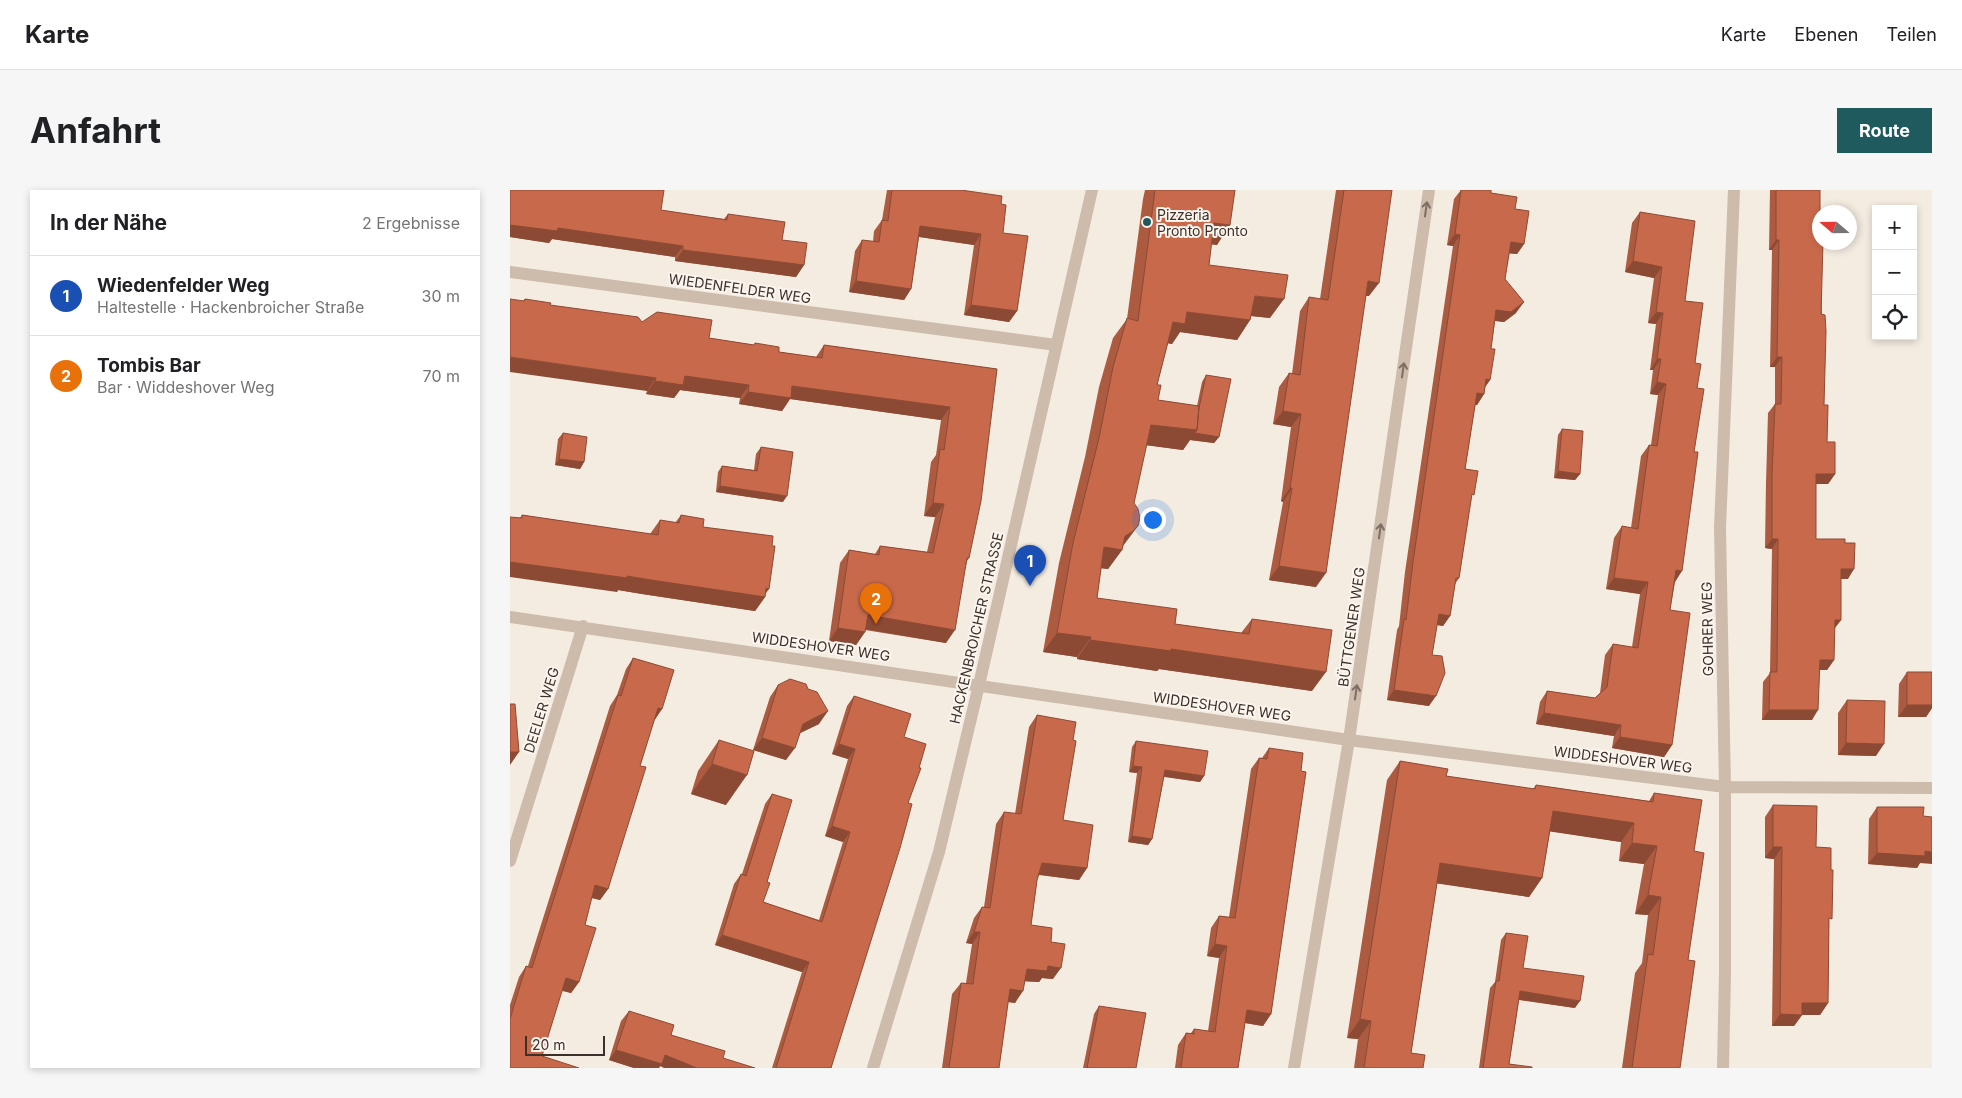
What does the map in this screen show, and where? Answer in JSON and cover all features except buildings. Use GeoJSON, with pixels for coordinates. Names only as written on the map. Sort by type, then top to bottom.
{"type":"FeatureCollection","features":[{"type":"Feature","properties":{"kind":"street","name":"HACKENBROICHER STRASSE"},"geometry":{"type":"LineString","coordinates":[[873,1068],[939,852],[1092,190]]}},
{"type":"Feature","properties":{"kind":"street","name":"BÜTTGENER WEG"},"geometry":{"type":"LineString","coordinates":[[1294,1068],[1350,740],[1429,190]]}},
{"type":"Feature","properties":{"kind":"street","name":"GOHRER WEG"},"geometry":{"type":"LineString","coordinates":[[1723,1068],[1725,787],[1720,528],[1734,190]]}},
{"type":"Feature","properties":{"kind":"street","name":"WIEDENFELDER WEG"},"geometry":{"type":"LineString","coordinates":[[510,272],[1056,345]]}},
{"type":"Feature","properties":{"kind":"street","name":"WIDDESHOVER WEG"},"geometry":{"type":"LineString","coordinates":[[510,617],[583,626],[1350,740],[1725,787],[1932,788]]}},
{"type":"Feature","properties":{"kind":"street","name":"DEELER WEG"},"geometry":{"type":"LineString","coordinates":[[510,861],[583,626]]}},
{"type":"Feature","properties":{"kind":"place","name":"Pizzeria Pronto Pronto"},"geometry":{"type":"Point","coordinates":[1147,222]}},
{"type":"Feature","properties":{"kind":"place","name":"Wiedenfelder Weg"},"geometry":{"type":"Point","coordinates":[1030,586]}},
{"type":"Feature","properties":{"kind":"place","name":"Tombis Bar"},"geometry":{"type":"Point","coordinates":[876,624]}}]}
